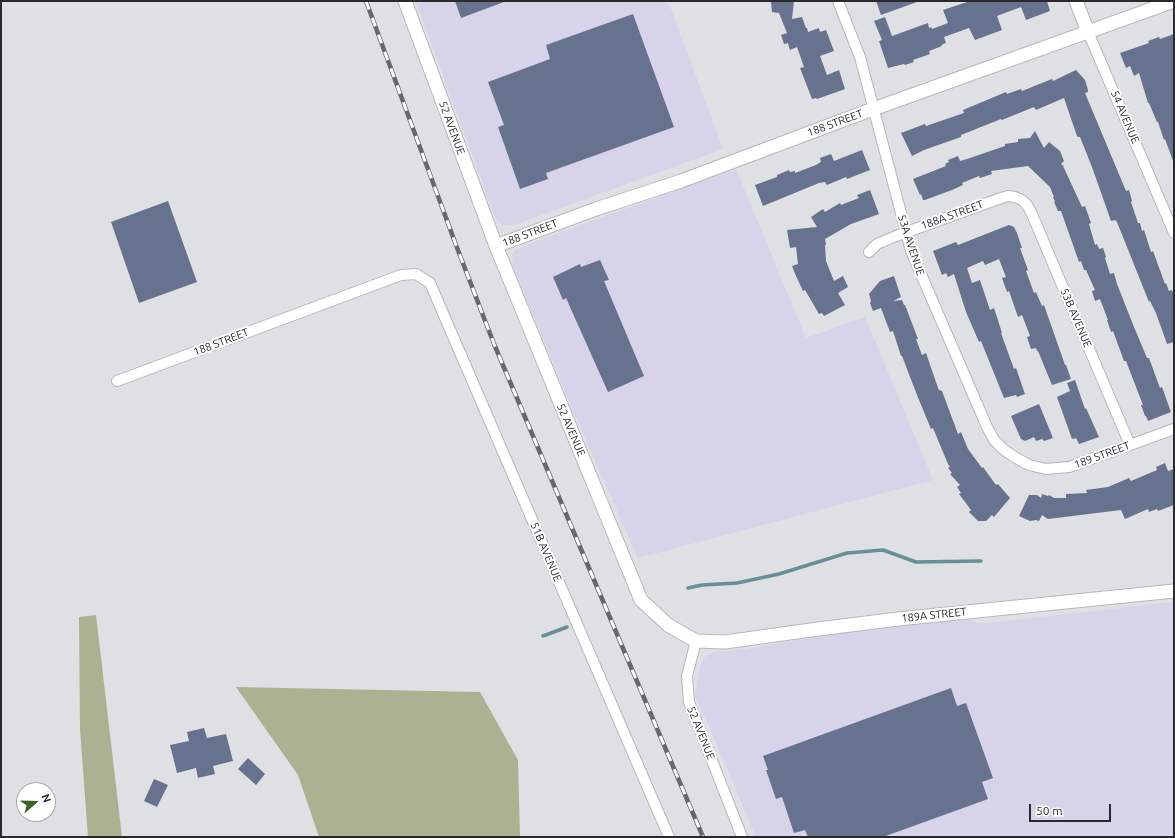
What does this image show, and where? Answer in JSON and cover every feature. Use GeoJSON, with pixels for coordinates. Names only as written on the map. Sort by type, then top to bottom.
{"type":"FeatureCollection","features":[{"type":"Feature","properties":{"kind":"street","name":"52 AVENUE"},"geometry":{"type":"LineString","coordinates":[[405,1],[496,246],[641,600],[668,625],[696,641],[687,676],[688,702],[742,837]]}},
{"type":"Feature","properties":{"kind":"street","name":"53A AVENUE"},"geometry":{"type":"LineString","coordinates":[[838,1],[860,57],[905,232],[920,274],[994,440],[1004,450],[1029,465]]}},
{"type":"Feature","properties":{"kind":"street","name":"54 AVENUE"},"geometry":{"type":"LineString","coordinates":[[1076,1],[1174,233]]}},
{"type":"Feature","properties":{"kind":"street","name":"188 STREET"},"geometry":{"type":"LineString","coordinates":[[496,246],[596,209],[688,178],[873,109],[1174,1]]}},
{"type":"Feature","properties":{"kind":"street","name":"188A STREET"},"geometry":{"type":"LineString","coordinates":[[869,252],[877,244],[905,232],[1001,198],[1008,196],[1015,197]]}},
{"type":"Feature","properties":{"kind":"street","name":"53B AVENUE"},"geometry":{"type":"LineString","coordinates":[[1015,197],[1022,200],[1031,212],[1130,445]]}},
{"type":"Feature","properties":{"kind":"street","name":"188 STREET"},"geometry":{"type":"LineString","coordinates":[[117,381],[401,275],[416,274]]}},
{"type":"Feature","properties":{"kind":"street","name":"51B AVENUE"},"geometry":{"type":"LineString","coordinates":[[416,274],[430,283],[669,837]]}},
{"type":"Feature","properties":{"kind":"street","name":"189 STREET"},"geometry":{"type":"LineString","coordinates":[[1029,465],[1046,469],[1069,467],[1174,430]]}},
{"type":"Feature","properties":{"kind":"street","name":"189A STREET"},"geometry":{"type":"LineString","coordinates":[[696,641],[726,642],[898,619],[1174,591]]}},
{"type":"Feature","properties":{"kind":"shaded area"},"geometry":{"type":"Polygon","coordinates":[[[416,1],[668,1],[723,149],[514,225],[502,225],[495,217],[416,1]]]}},
{"type":"Feature","properties":{"kind":"shaded area"},"geometry":{"type":"Polygon","coordinates":[[[736,169],[806,338],[865,317],[933,480],[638,558],[574,413],[513,266],[512,255],[515,251],[528,244],[736,169]]]}},
{"type":"Feature","properties":{"kind":"shaded area"},"geometry":{"type":"Polygon","coordinates":[[[1174,602],[1174,837],[756,837],[695,697],[700,666],[707,655],[714,652],[741,650],[850,631],[966,618],[979,623],[988,623],[1174,602]]]}},
{"type":"Feature","properties":{"kind":"green space"},"geometry":{"type":"Polygon","coordinates":[[[96,615],[122,837],[88,837],[80,729],[79,617],[96,615]]]}},
{"type":"Feature","properties":{"kind":"green space"},"geometry":{"type":"Polygon","coordinates":[[[236,687],[480,692],[518,760],[520,837],[319,837],[298,775],[236,687]]]}},
{"type":"Feature","properties":{"kind":"building"},"geometry":{"type":"Polygon","coordinates":[[[455,1],[504,1],[504,2],[461,18],[455,1]]]}},
{"type":"Feature","properties":{"kind":"building"},"geometry":{"type":"Polygon","coordinates":[[[771,1],[794,1],[792,19],[802,17],[808,32],[819,28],[820,32],[826,30],[834,51],[820,56],[827,75],[839,70],[845,89],[817,99],[812,99],[800,68],[804,67],[797,47],[790,50],[788,43],[784,44],[781,35],[787,33],[779,13],[772,12],[771,1]]]}},
{"type":"Feature","properties":{"kind":"building"},"geometry":{"type":"Polygon","coordinates":[[[876,1],[917,1],[917,2],[881,15],[876,1]]]}},
{"type":"Feature","properties":{"kind":"building"},"geometry":{"type":"Polygon","coordinates":[[[970,1],[1047,1],[1050,11],[1026,20],[1021,7],[997,16],[1002,30],[975,40],[969,28],[944,37],[946,43],[929,51],[930,54],[913,60],[914,62],[888,68],[879,41],[882,40],[874,21],[885,17],[892,36],[928,23],[929,28],[931,27],[932,29],[948,23],[943,10],[970,1]]]}},
{"type":"Feature","properties":{"kind":"building"},"geometry":{"type":"Polygon","coordinates":[[[633,14],[674,127],[546,173],[548,179],[520,189],[498,127],[504,125],[488,82],[550,59],[546,45],[633,14]]]}},
{"type":"Feature","properties":{"kind":"building"},"geometry":{"type":"Polygon","coordinates":[[[1174,34],[1173,161],[1158,122],[1148,103],[1139,73],[1134,76],[1130,66],[1126,68],[1120,53],[1149,43],[1148,41],[1159,37],[1160,39],[1174,34]]]}},
{"type":"Feature","properties":{"kind":"building"},"geometry":{"type":"Polygon","coordinates":[[[1076,70],[1085,80],[1088,92],[1085,93],[1126,191],[1129,190],[1131,202],[1138,223],[1140,223],[1142,231],[1144,230],[1151,252],[1153,251],[1165,284],[1166,283],[1169,291],[1172,290],[1174,295],[1174,342],[1167,344],[1156,313],[1150,301],[1149,302],[1117,222],[1115,220],[1111,221],[1092,167],[1080,137],[1077,136],[1064,98],[1036,110],[1034,107],[1002,120],[1001,119],[961,135],[961,137],[924,150],[912,156],[901,133],[925,124],[926,126],[964,113],[963,110],[1006,92],[1007,94],[1021,89],[1022,91],[1052,79],[1053,81],[1076,70]]]}},
{"type":"Feature","properties":{"kind":"building"},"geometry":{"type":"Polygon","coordinates":[[[1035,131],[1044,148],[1049,142],[1060,151],[1064,161],[1061,164],[1064,166],[1063,167],[1082,207],[1085,206],[1091,223],[1089,224],[1095,245],[1097,244],[1099,249],[1103,248],[1110,274],[1114,273],[1134,327],[1147,358],[1149,358],[1160,388],[1162,387],[1171,412],[1148,421],[1145,416],[1141,405],[1143,405],[1126,361],[1124,361],[1113,331],[1111,332],[1100,299],[1095,301],[1092,291],[1095,290],[1086,270],[1084,270],[1081,261],[1079,262],[1061,211],[1058,211],[1054,202],[1054,197],[1050,187],[1028,166],[991,171],[992,174],[980,178],[979,176],[962,183],[963,185],[952,190],[925,200],[923,200],[921,194],[920,195],[913,179],[946,166],[945,164],[949,162],[948,160],[958,156],[960,161],[967,159],[1005,146],[1005,144],[1018,142],[1018,139],[1030,138],[1035,131]]]}},
{"type":"Feature","properties":{"kind":"building"},"geometry":{"type":"Polygon","coordinates":[[[862,150],[870,170],[847,179],[846,177],[827,185],[825,182],[819,183],[763,206],[755,185],[777,177],[777,175],[789,170],[790,172],[795,171],[795,173],[816,165],[821,162],[820,158],[831,154],[834,161],[862,150]]]}},
{"type":"Feature","properties":{"kind":"building"},"geometry":{"type":"Polygon","coordinates":[[[870,190],[879,214],[851,224],[825,239],[826,261],[834,281],[843,276],[848,287],[838,293],[845,305],[824,316],[822,313],[819,314],[805,290],[803,291],[796,276],[792,266],[798,264],[796,247],[790,248],[787,230],[817,227],[811,217],[823,209],[825,212],[840,203],[841,205],[859,198],[857,195],[870,190]]]}},
{"type":"Feature","properties":{"kind":"building"},"geometry":{"type":"Polygon","coordinates":[[[168,201],[197,282],[139,303],[111,222],[168,201]]]}},
{"type":"Feature","properties":{"kind":"building"},"geometry":{"type":"Polygon","coordinates":[[[1009,225],[1014,227],[1017,233],[1022,248],[1020,248],[1028,270],[1026,271],[1034,293],[1036,292],[1042,306],[1044,305],[1071,379],[1052,385],[1038,351],[1036,348],[1031,349],[1027,337],[1030,336],[1022,315],[1018,317],[1009,291],[1007,292],[1002,278],[1006,277],[999,259],[985,265],[983,261],[967,268],[972,283],[980,280],[990,310],[994,308],[1001,333],[1025,394],[1017,397],[1016,395],[1004,398],[981,341],[979,342],[966,312],[954,274],[948,277],[946,273],[942,275],[933,251],[956,242],[958,245],[1009,225]]]}},
{"type":"Feature","properties":{"kind":"building"},"geometry":{"type":"Polygon","coordinates":[[[600,260],[609,280],[604,281],[644,376],[608,392],[566,298],[563,300],[553,277],[580,264],[581,267],[600,260]]]}},
{"type":"Feature","properties":{"kind":"building"},"geometry":{"type":"Polygon","coordinates":[[[894,276],[901,297],[893,301],[902,300],[905,305],[918,339],[916,339],[922,355],[926,353],[938,388],[942,391],[958,434],[961,432],[968,449],[982,468],[983,467],[996,485],[998,484],[1010,498],[994,517],[992,515],[986,521],[978,521],[969,512],[971,510],[959,494],[961,493],[957,487],[960,485],[950,474],[952,473],[948,468],[950,467],[933,428],[931,429],[901,356],[893,331],[890,332],[881,308],[873,311],[869,294],[880,281],[894,276]]]}},
{"type":"Feature","properties":{"kind":"building"},"geometry":{"type":"Polygon","coordinates":[[[1075,380],[1085,409],[1086,408],[1099,437],[1079,444],[1076,438],[1072,439],[1057,397],[1070,391],[1067,383],[1075,380]]]}},
{"type":"Feature","properties":{"kind":"building"},"geometry":{"type":"Polygon","coordinates":[[[1039,404],[1053,438],[1044,441],[1042,439],[1036,441],[1034,437],[1025,441],[1021,439],[1011,416],[1039,404]]]}},
{"type":"Feature","properties":{"kind":"building"},"geometry":{"type":"Polygon","coordinates":[[[1165,463],[1168,471],[1174,469],[1174,505],[1158,511],[1157,509],[1149,512],[1148,509],[1125,519],[1121,510],[1048,519],[1042,515],[1039,521],[1030,521],[1019,516],[1029,495],[1037,495],[1041,498],[1042,494],[1049,495],[1054,498],[1066,498],[1066,494],[1087,493],[1086,490],[1108,487],[1129,478],[1131,481],[1157,470],[1156,467],[1165,463]]]}},
{"type":"Feature","properties":{"kind":"building"},"geometry":{"type":"Polygon","coordinates":[[[951,688],[957,706],[966,703],[993,778],[982,782],[988,799],[883,837],[808,837],[805,830],[794,833],[782,797],[776,799],[763,756],[951,688]]]}},
{"type":"Feature","properties":{"kind":"building"},"geometry":{"type":"Polygon","coordinates":[[[204,728],[207,738],[226,734],[233,761],[213,766],[215,774],[198,778],[196,768],[177,773],[170,745],[189,741],[187,732],[204,728]]]}},
{"type":"Feature","properties":{"kind":"building"},"geometry":{"type":"Polygon","coordinates":[[[248,758],[265,774],[256,785],[238,769],[248,758]]]}},
{"type":"Feature","properties":{"kind":"building"},"geometry":{"type":"Polygon","coordinates":[[[154,779],[168,785],[157,807],[144,801],[154,779]]]}},
{"type":"Feature","properties":{"kind":"waterway"},"geometry":{"type":"LineString","coordinates":[[688,588],[702,585],[737,583],[779,574],[847,553],[883,550],[916,562],[981,561]]}},
{"type":"Feature","properties":{"kind":"waterway"},"geometry":{"type":"LineString","coordinates":[[543,636],[567,627]]}},
{"type":"Feature","properties":{"kind":"railway"},"geometry":{"type":"LineString","coordinates":[[366,1],[494,344],[703,837]]}}]}
